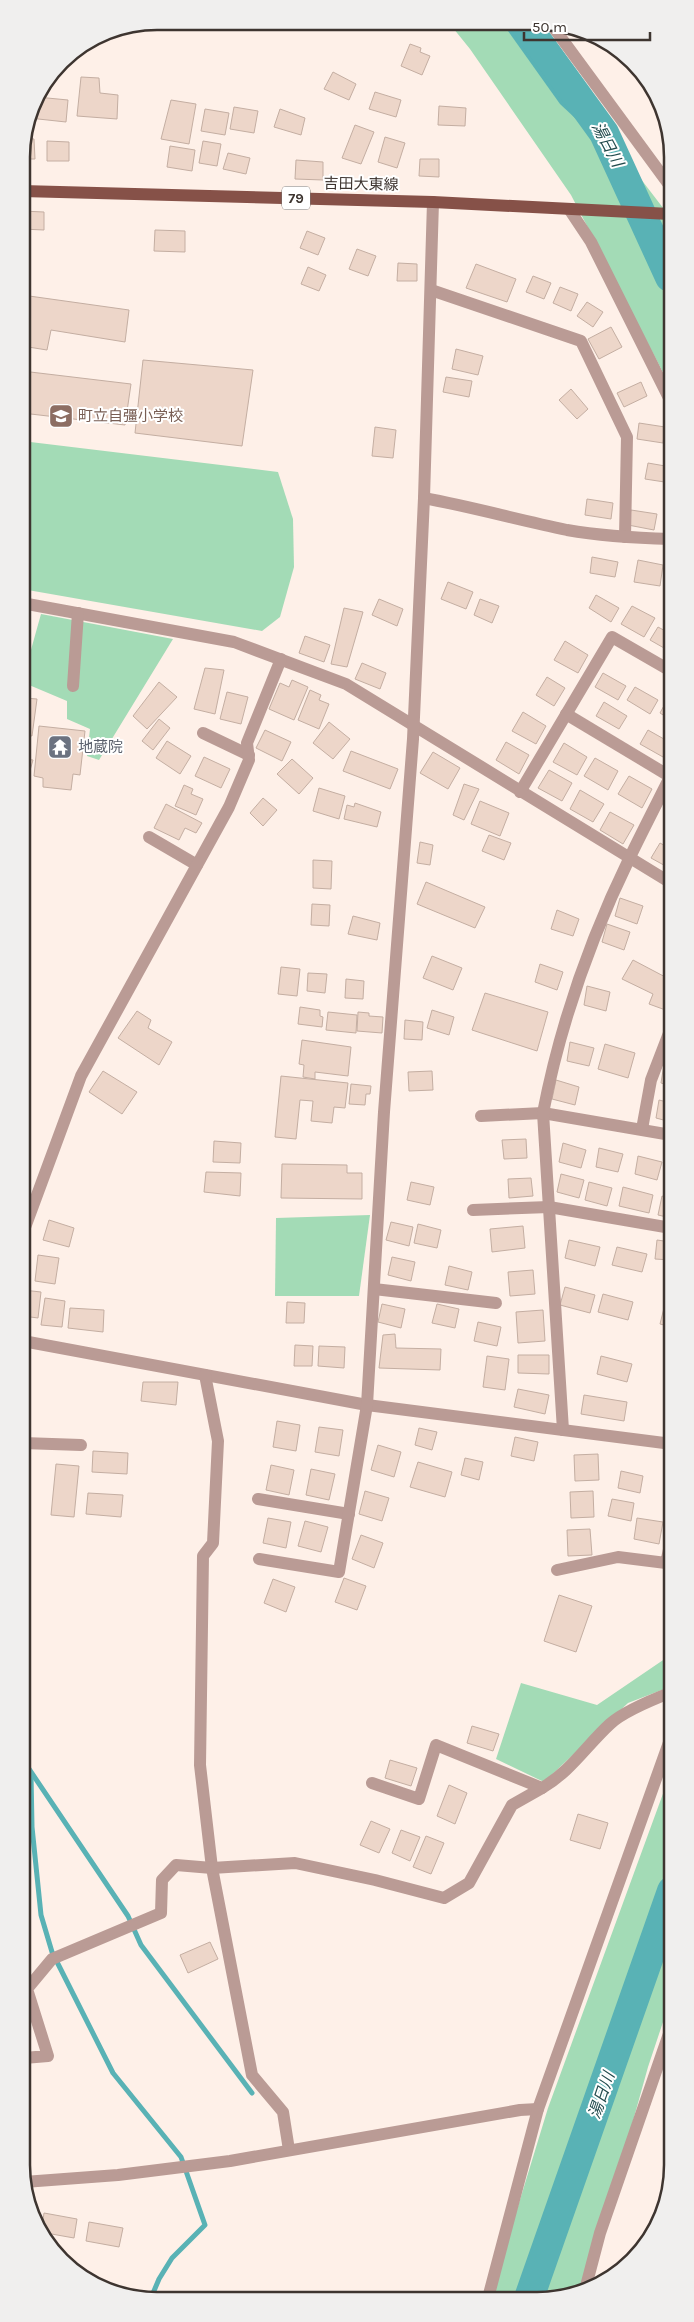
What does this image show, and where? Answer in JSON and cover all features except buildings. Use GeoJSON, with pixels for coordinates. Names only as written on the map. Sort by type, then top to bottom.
{"type":"FeatureCollection","features":[{"type":"Feature","properties":{"kind":"main road","name":"吉田大東線"},"geometry":{"type":"LineString","coordinates":[[30,192],[433,202],[664,214]]}},
{"type":"Feature","properties":{"kind":"street"},"geometry":{"type":"LineString","coordinates":[[558,31],[664,178]]}},
{"type":"Feature","properties":{"kind":"street"},"geometry":{"type":"LineString","coordinates":[[259,1559],[339,1572],[367,1405],[413,727],[424,498],[433,202]]}},
{"type":"Feature","properties":{"kind":"street"},"geometry":{"type":"LineString","coordinates":[[574,209],[664,388]]}},
{"type":"Feature","properties":{"kind":"street"},"geometry":{"type":"LineString","coordinates":[[431,290],[581,341],[627,437],[625,537]]}},
{"type":"Feature","properties":{"kind":"street"},"geometry":{"type":"LineString","coordinates":[[424,498],[568,530],[625,537],[664,539]]}},
{"type":"Feature","properties":{"kind":"street"},"geometry":{"type":"LineString","coordinates":[[30,604],[234,642],[346,684],[413,727],[664,879]]}},
{"type":"Feature","properties":{"kind":"street"},"geometry":{"type":"LineString","coordinates":[[73,686],[78,613]]}},
{"type":"Feature","properties":{"kind":"street"},"geometry":{"type":"LineString","coordinates":[[520,792],[612,637],[664,667]]}},
{"type":"Feature","properties":{"kind":"street"},"geometry":{"type":"LineString","coordinates":[[30,1214],[81,1076],[229,807],[249,760],[247,743],[281,659]]}},
{"type":"Feature","properties":{"kind":"street"},"geometry":{"type":"LineString","coordinates":[[566,714],[664,772]]}},
{"type":"Feature","properties":{"kind":"street"},"geometry":{"type":"LineString","coordinates":[[203,733],[249,755]]}},
{"type":"Feature","properties":{"kind":"street"},"geometry":{"type":"LineString","coordinates":[[563,1430],[544,1113],[553,1063],[583,970],[629,859],[664,790]]}},
{"type":"Feature","properties":{"kind":"street"},"geometry":{"type":"LineString","coordinates":[[149,837],[197,864]]}},
{"type":"Feature","properties":{"kind":"street"},"geometry":{"type":"LineString","coordinates":[[642,1129],[650,1080],[664,1050]]}},
{"type":"Feature","properties":{"kind":"street"},"geometry":{"type":"LineString","coordinates":[[482,1116],[544,1113],[664,1134]]}},
{"type":"Feature","properties":{"kind":"street"},"geometry":{"type":"LineString","coordinates":[[473,1210],[550,1207],[664,1227]]}},
{"type":"Feature","properties":{"kind":"street"},"geometry":{"type":"LineString","coordinates":[[374,1288],[496,1302]]}},
{"type":"Feature","properties":{"kind":"street"},"geometry":{"type":"LineString","coordinates":[[30,1342],[367,1405],[664,1443]]}},
{"type":"Feature","properties":{"kind":"street"},"geometry":{"type":"LineString","coordinates":[[205,1375],[218,1441],[213,1543],[203,1556],[200,1765],[212,1868],[252,2075],[283,2112],[289,2150]]}},
{"type":"Feature","properties":{"kind":"street"},"geometry":{"type":"LineString","coordinates":[[30,1443],[81,1445]]}},
{"type":"Feature","properties":{"kind":"street"},"geometry":{"type":"LineString","coordinates":[[258,1499],[349,1514]]}},
{"type":"Feature","properties":{"kind":"street"},"geometry":{"type":"LineString","coordinates":[[557,1570],[618,1557],[664,1563]]}},
{"type":"Feature","properties":{"kind":"street"},"geometry":{"type":"LineString","coordinates":[[30,1985],[52,1959],[161,1913],[162,1880],[176,1865],[212,1868],[295,1864],[375,1880],[444,1898],[469,1883],[512,1805],[557,1779],[612,1722],[664,1695]]}},
{"type":"Feature","properties":{"kind":"street"},"geometry":{"type":"LineString","coordinates":[[372,1783],[419,1799],[436,1745],[542,1788]]}},
{"type":"Feature","properties":{"kind":"street"},"geometry":{"type":"LineString","coordinates":[[490,2292],[538,2110],[664,1756]]}},
{"type":"Feature","properties":{"kind":"street"},"geometry":{"type":"LineString","coordinates":[[30,1999],[48,2056],[30,2058]]}},
{"type":"Feature","properties":{"kind":"street"},"geometry":{"type":"LineString","coordinates":[[587,2281],[600,2233],[664,2048]]}},
{"type":"Feature","properties":{"kind":"street"},"geometry":{"type":"LineString","coordinates":[[31,2181],[196,2165],[520,2110],[538,2110]]}},
{"type":"Feature","properties":{"kind":"green space"},"geometry":{"type":"Polygon","coordinates":[[[455,30],[527,30],[664,209],[664,374],[571,195],[470,49],[455,30]]]}},
{"type":"Feature","properties":{"kind":"green space"},"geometry":{"type":"Polygon","coordinates":[[[30,442],[278,472],[293,519],[294,567],[280,617],[262,631],[30,590],[30,442]]]}},
{"type":"Feature","properties":{"kind":"green space"},"geometry":{"type":"Polygon","coordinates":[[[41,614],[173,639],[99,760],[87,756],[90,729],[67,719],[67,701],[30,685],[30,653],[41,614]]]}},
{"type":"Feature","properties":{"kind":"green space"},"geometry":{"type":"Polygon","coordinates":[[[370,1215],[359,1296],[275,1296],[276,1218],[370,1215]]]}},
{"type":"Feature","properties":{"kind":"green space"},"geometry":{"type":"Polygon","coordinates":[[[664,1659],[664,1689],[628,1703],[544,1782],[496,1759],[521,1683],[597,1705],[664,1659]]]}},
{"type":"Feature","properties":{"kind":"green space"},"geometry":{"type":"Polygon","coordinates":[[[664,1791],[664,2019],[648,2067],[589,2281],[554,2291],[492,2292],[548,2108],[664,1791]]]}},
{"type":"Feature","properties":{"kind":"water"},"geometry":{"type":"Polygon","coordinates":[[[507,30],[529,30],[611,148],[591,133],[560,104],[507,30]]]}},
{"type":"Feature","properties":{"kind":"waterway","name":"湯日川"},"geometry":{"type":"LineString","coordinates":[[529,30],[604,133],[664,264]]}},
{"type":"Feature","properties":{"kind":"waterway"},"geometry":{"type":"LineString","coordinates":[[30,1770],[128,1916],[141,1945],[252,2093]]}},
{"type":"Feature","properties":{"kind":"waterway"},"geometry":{"type":"LineString","coordinates":[[31,1774],[32,1827],[41,1915],[52,1952],[113,2073],[181,2157],[205,2225],[172,2258],[154,2292]]}},
{"type":"Feature","properties":{"kind":"waterway","name":"湯日川"},"geometry":{"type":"LineString","coordinates":[[531,2292],[664,1914]]}},
{"type":"Feature","properties":{"kind":"place","name":"町立自彊小学校"},"geometry":{"type":"Point","coordinates":[61,416]}},
{"type":"Feature","properties":{"kind":"place","name":"地蔵院"},"geometry":{"type":"Point","coordinates":[60,747]}}]}
